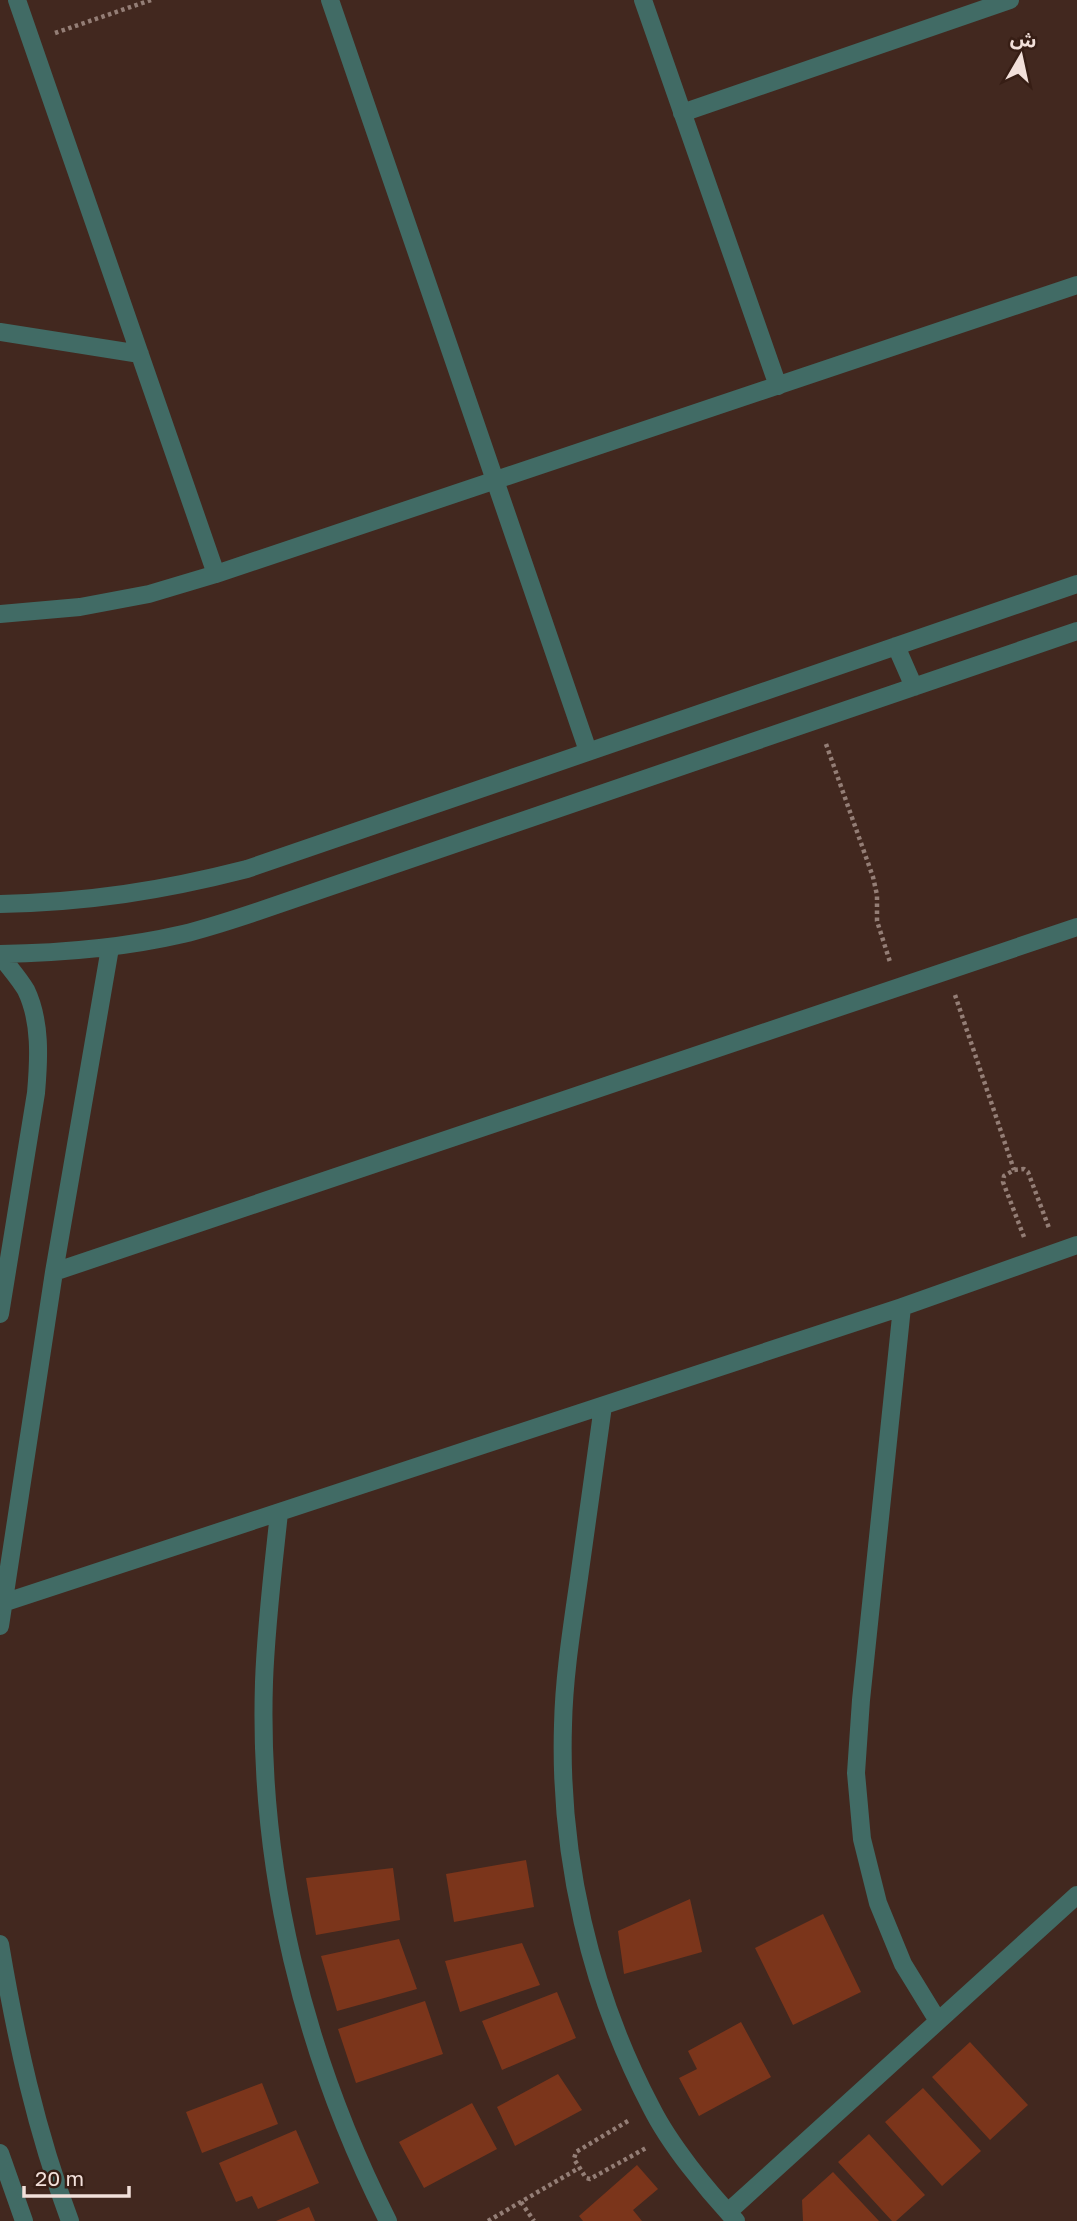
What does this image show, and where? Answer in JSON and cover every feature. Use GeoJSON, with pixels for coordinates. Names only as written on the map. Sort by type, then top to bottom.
{"type":"FeatureCollection","features":[{"type":"Feature","properties":{"kind":"street"},"geometry":{"type":"LineString","coordinates":[[17,0],[216,574]]}},
{"type":"Feature","properties":{"kind":"street"},"geometry":{"type":"LineString","coordinates":[[330,0],[589,751]]}},
{"type":"Feature","properties":{"kind":"street"},"geometry":{"type":"LineString","coordinates":[[643,0],[778,386]]}},
{"type":"Feature","properties":{"kind":"street"},"geometry":{"type":"LineString","coordinates":[[682,113],[1010,0]]}},
{"type":"Feature","properties":{"kind":"street"},"geometry":{"type":"LineString","coordinates":[[0,614],[80,607],[149,594],[216,574],[1077,285]]}},
{"type":"Feature","properties":{"kind":"street"},"geometry":{"type":"LineString","coordinates":[[0,332],[140,354]]}},
{"type":"Feature","properties":{"kind":"street"},"geometry":{"type":"LineString","coordinates":[[0,904],[117,897],[183,885],[247,869],[1077,584]]}},
{"type":"Feature","properties":{"kind":"street"},"geometry":{"type":"LineString","coordinates":[[0,954],[110,948],[184,934],[256,912],[1077,631]]}},
{"type":"Feature","properties":{"kind":"street"},"geometry":{"type":"LineString","coordinates":[[896,646],[914,687]]}},
{"type":"Feature","properties":{"kind":"street"},"geometry":{"type":"LineString","coordinates":[[54,1272],[1077,927]]}},
{"type":"Feature","properties":{"kind":"street"},"geometry":{"type":"LineString","coordinates":[[0,1626],[54,1272],[110,948]]}},
{"type":"Feature","properties":{"kind":"street"},"geometry":{"type":"LineString","coordinates":[[0,954],[26,990],[36,1024],[39,1060],[0,1314]]}},
{"type":"Feature","properties":{"kind":"street"},"geometry":{"type":"LineString","coordinates":[[3,1603],[902,1307],[1077,1245]]}},
{"type":"Feature","properties":{"kind":"street"},"geometry":{"type":"LineString","coordinates":[[902,1307],[860,1700],[856,1773],[862,1839],[877,1903],[903,1964],[938,2021]]}},
{"type":"Feature","properties":{"kind":"street"},"geometry":{"type":"LineString","coordinates":[[603,1406],[569,1646],[563,1725],[565,1804],[575,1883],[592,1960],[618,2035],[651,2108],[668,2136],[732,2217],[938,2021],[1077,1895]]}},
{"type":"Feature","properties":{"kind":"street"},"geometry":{"type":"LineString","coordinates":[[279,1513],[264,1682],[264,1734],[271,1837],[282,1913],[299,1990],[318,2055],[341,2120],[388,2221]]}},
{"type":"Feature","properties":{"kind":"street"},"geometry":{"type":"LineString","coordinates":[[0,1944],[14,2027],[34,2112],[70,2221]]}},
{"type":"Feature","properties":{"kind":"street"},"geometry":{"type":"LineString","coordinates":[[0,2153],[24,2221]]}},
{"type":"Feature","properties":{"kind":"path"},"geometry":{"type":"LineString","coordinates":[[31,41],[151,0]]}},
{"type":"Feature","properties":{"kind":"path"},"geometry":{"type":"LineString","coordinates":[[818,720],[873,877],[879,930],[899,987]]}},
{"type":"Feature","properties":{"kind":"path"},"geometry":{"type":"LineString","coordinates":[[947,971],[1014,1170]]}},
{"type":"Feature","properties":{"kind":"path"},"geometry":{"type":"LineString","coordinates":[[1033,1261],[1003,1182],[1004,1176],[1019,1168],[1028,1172],[1058,1252]]}},
{"type":"Feature","properties":{"kind":"path"},"geometry":{"type":"LineString","coordinates":[[651,2108],[579,2149],[573,2159],[586,2178],[595,2178],[668,2136]]}},
{"type":"Feature","properties":{"kind":"path"},"geometry":{"type":"LineString","coordinates":[[488,2221],[579,2168]]}},
{"type":"Feature","properties":{"kind":"path"},"geometry":{"type":"LineString","coordinates":[[521,2202],[534,2221]]}},
{"type":"Feature","properties":{"kind":"building"},"geometry":{"type":"Polygon","coordinates":[[[526,1860],[534,1907],[454,1922],[446,1874],[526,1860]]]}},
{"type":"Feature","properties":{"kind":"building"},"geometry":{"type":"Polygon","coordinates":[[[393,1868],[400,1920],[316,1935],[306,1878],[393,1868]]]}},
{"type":"Feature","properties":{"kind":"building"},"geometry":{"type":"Polygon","coordinates":[[[690,1899],[702,1952],[624,1974],[618,1931],[690,1899]]]}},
{"type":"Feature","properties":{"kind":"building"},"geometry":{"type":"Polygon","coordinates":[[[823,1914],[861,1992],[793,2025],[755,1948],[823,1914]]]}},
{"type":"Feature","properties":{"kind":"building"},"geometry":{"type":"Polygon","coordinates":[[[399,1939],[417,1989],[337,2011],[321,1956],[399,1939]]]}},
{"type":"Feature","properties":{"kind":"building"},"geometry":{"type":"Polygon","coordinates":[[[522,1943],[540,1985],[460,2012],[445,1961],[522,1943]]]}},
{"type":"Feature","properties":{"kind":"building"},"geometry":{"type":"Polygon","coordinates":[[[557,1992],[576,2038],[502,2070],[482,2021],[557,1992]]]}},
{"type":"Feature","properties":{"kind":"building"},"geometry":{"type":"Polygon","coordinates":[[[425,2001],[443,2054],[356,2083],[338,2029],[425,2001]]]}},
{"type":"Feature","properties":{"kind":"building"},"geometry":{"type":"Polygon","coordinates":[[[741,2022],[771,2077],[699,2116],[679,2078],[697,2069],[688,2051],[741,2022]]]}},
{"type":"Feature","properties":{"kind":"building"},"geometry":{"type":"Polygon","coordinates":[[[970,2042],[1028,2105],[990,2140],[932,2077],[970,2042]]]}},
{"type":"Feature","properties":{"kind":"building"},"geometry":{"type":"Polygon","coordinates":[[[558,2074],[582,2110],[515,2146],[497,2107],[558,2074]]]}},
{"type":"Feature","properties":{"kind":"building"},"geometry":{"type":"Polygon","coordinates":[[[262,2083],[278,2124],[202,2153],[186,2112],[262,2083]]]}},
{"type":"Feature","properties":{"kind":"building"},"geometry":{"type":"Polygon","coordinates":[[[923,2088],[981,2151],[942,2186],[885,2122],[923,2088]]]}},
{"type":"Feature","properties":{"kind":"building"},"geometry":{"type":"Polygon","coordinates":[[[472,2103],[497,2149],[424,2188],[399,2142],[472,2103]]]}},
{"type":"Feature","properties":{"kind":"building"},"geometry":{"type":"Polygon","coordinates":[[[296,2130],[319,2183],[258,2209],[252,2196],[236,2202],[219,2163],[296,2130]]]}},
{"type":"Feature","properties":{"kind":"building"},"geometry":{"type":"Polygon","coordinates":[[[869,2134],[925,2195],[896,2221],[892,2221],[838,2162],[869,2134]]]}},
{"type":"Feature","properties":{"kind":"building"},"geometry":{"type":"Polygon","coordinates":[[[637,2165],[658,2189],[633,2210],[642,2221],[583,2221],[579,2216],[637,2165]]]}},
{"type":"Feature","properties":{"kind":"building"},"geometry":{"type":"Polygon","coordinates":[[[833,2172],[879,2221],[803,2221],[802,2200],[833,2172]]]}},
{"type":"Feature","properties":{"kind":"building"},"geometry":{"type":"Polygon","coordinates":[[[309,2207],[315,2221],[276,2221],[309,2207]]]}}]}
